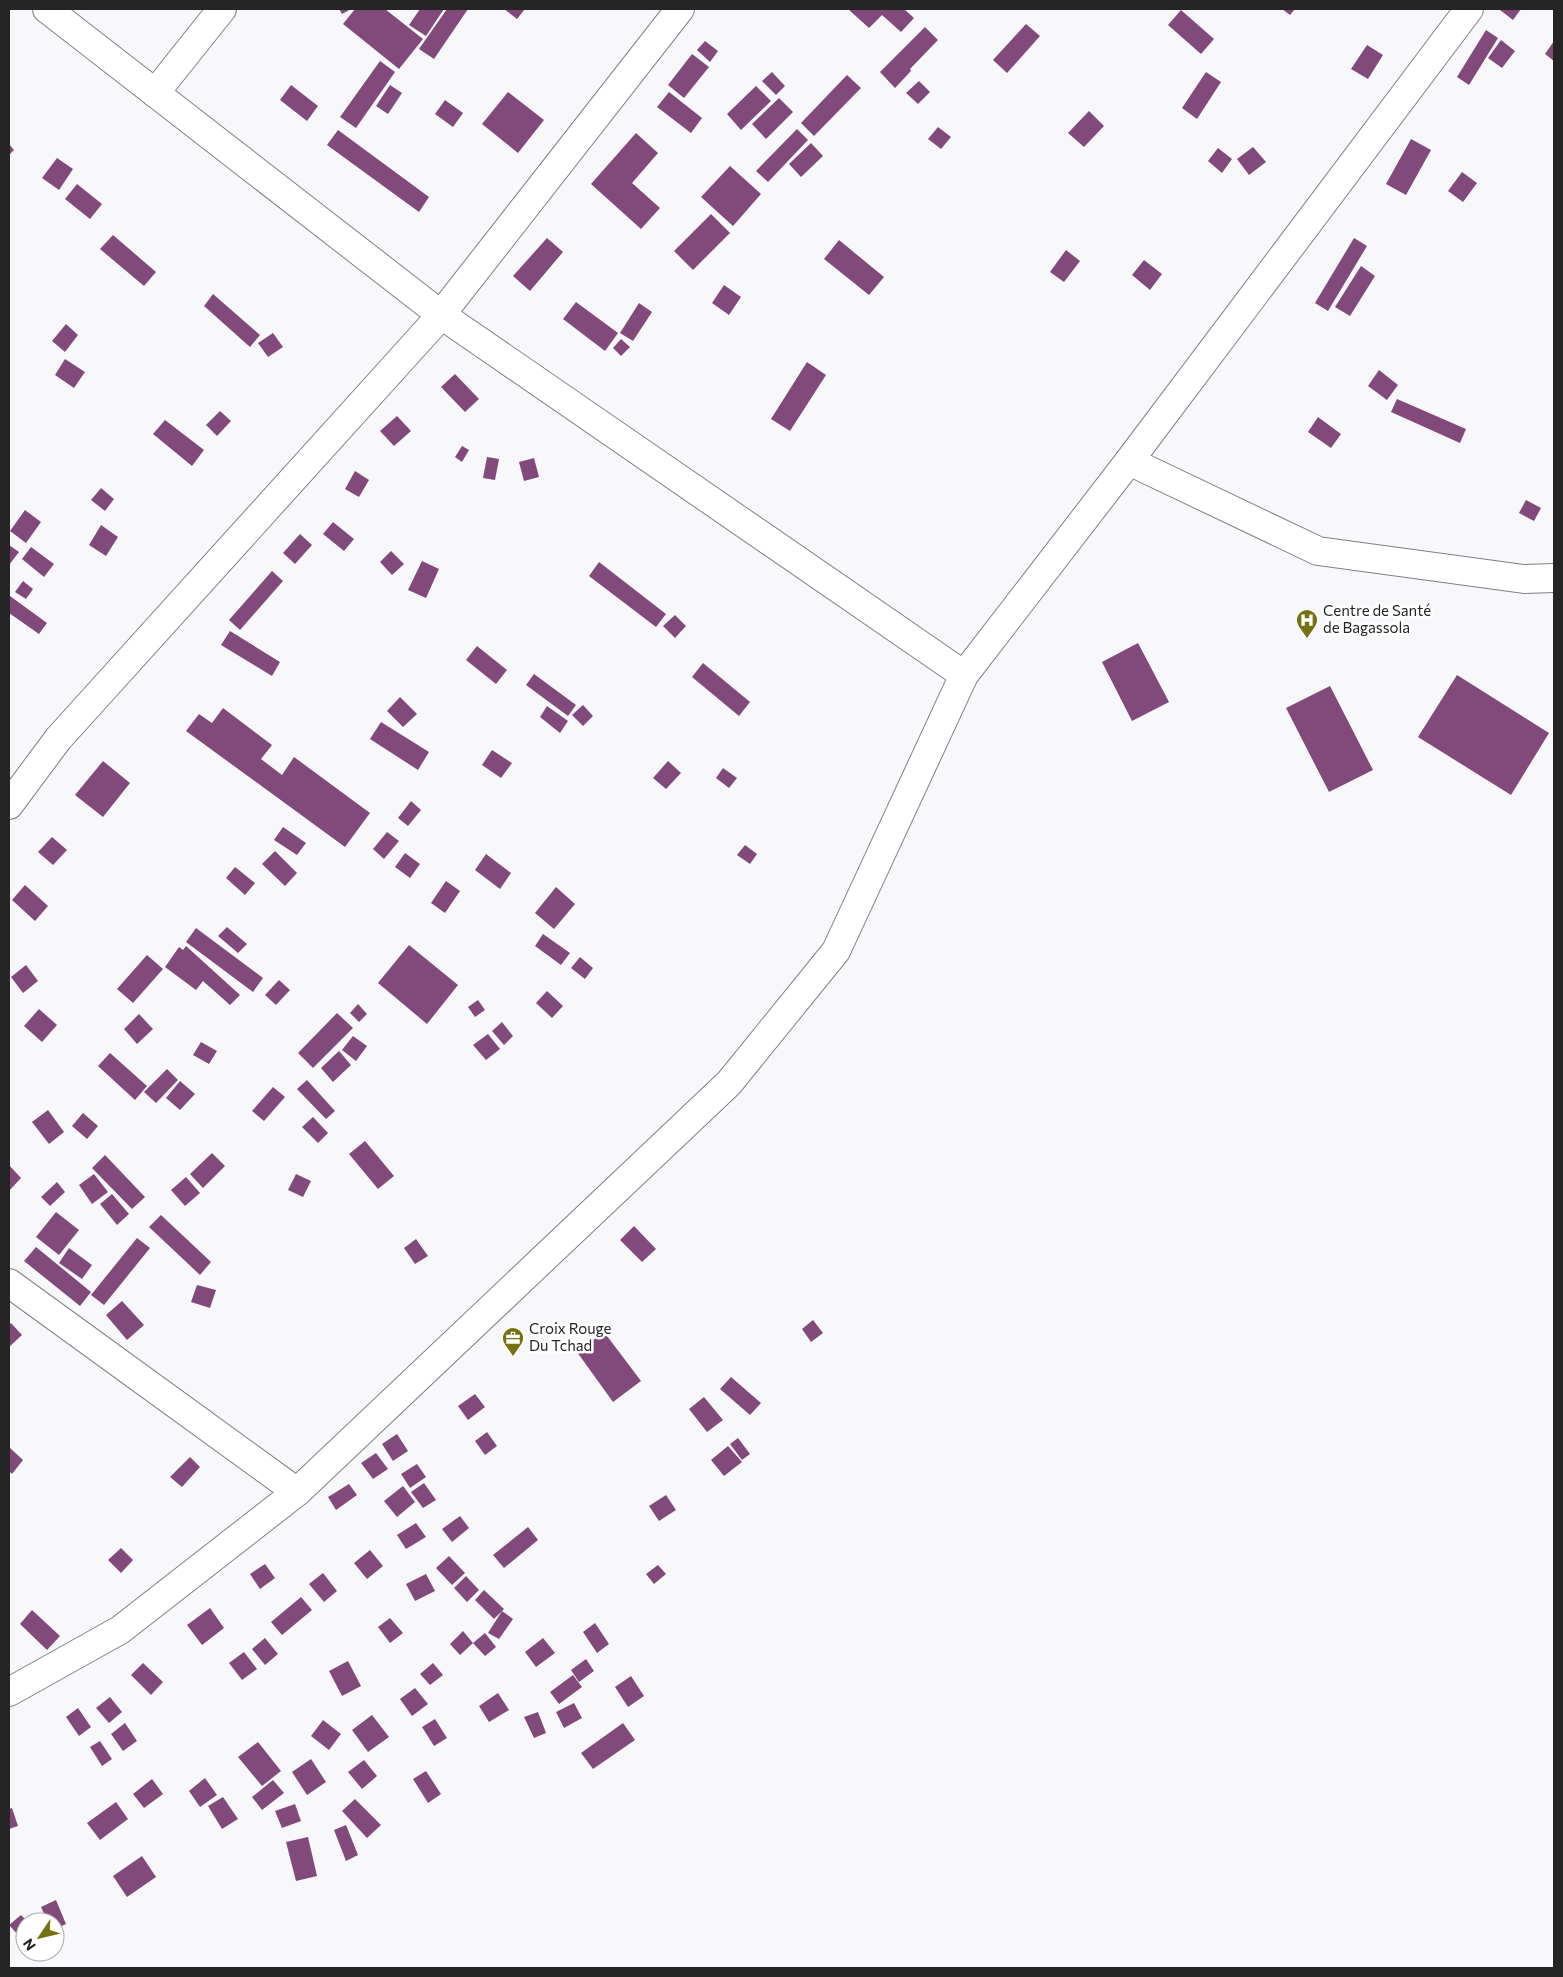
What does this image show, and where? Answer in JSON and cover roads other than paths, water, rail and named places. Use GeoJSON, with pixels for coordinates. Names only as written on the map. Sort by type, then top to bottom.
{"type":"FeatureCollection","features":[{"type":"Feature","properties":{"kind":"street"},"geometry":{"type":"LineString","coordinates":[[47,9],[440,314],[964,676]]}},
{"type":"Feature","properties":{"kind":"street"},"geometry":{"type":"LineString","coordinates":[[155,93],[222,9]]}},
{"type":"Feature","properties":{"kind":"street"},"geometry":{"type":"LineString","coordinates":[[9,805],[58,739],[436,321],[680,9]]}},
{"type":"Feature","properties":{"kind":"street"},"geometry":{"type":"LineString","coordinates":[[9,1692],[120,1630],[297,1492],[729,1083],[836,951],[964,676],[1129,461],[1469,9]]}},
{"type":"Feature","properties":{"kind":"street"},"geometry":{"type":"LineString","coordinates":[[1129,461],[1318,551],[1524,579],[1554,578]]}},
{"type":"Feature","properties":{"kind":"street"},"geometry":{"type":"LineString","coordinates":[[9,1283],[297,1492]]}},
{"type":"Feature","properties":{"kind":"place","name":"Centre de Santé de Bagassola"},"geometry":{"type":"Point","coordinates":[1307,639]}},
{"type":"Feature","properties":{"kind":"place","name":"Croix Rouge Du Tchad"},"geometry":{"type":"Point","coordinates":[513,1357]}}]}
